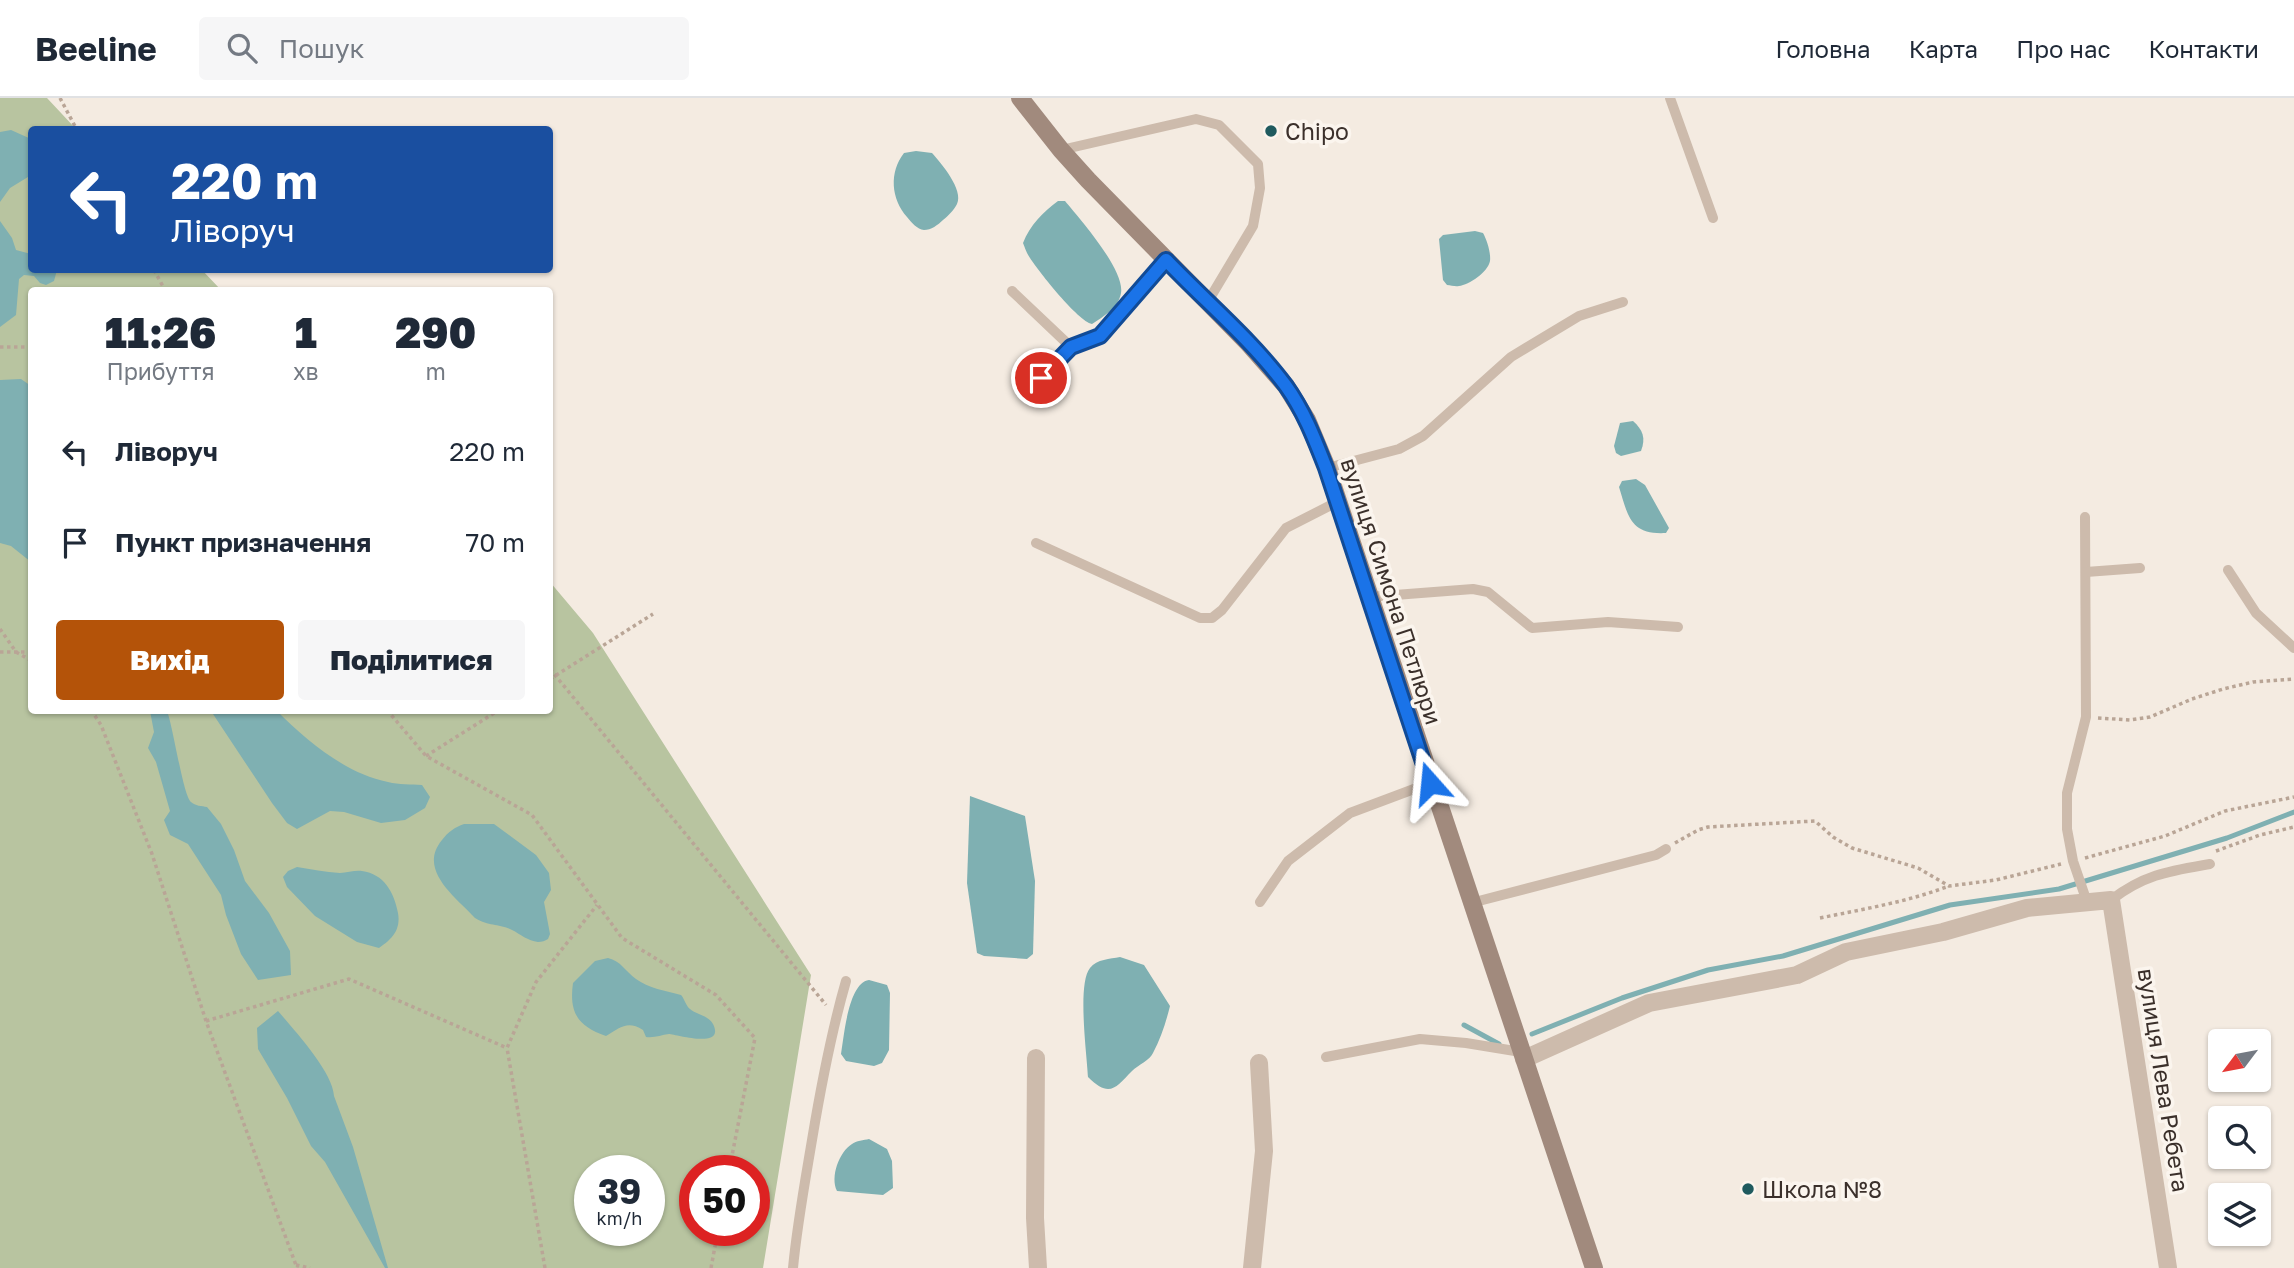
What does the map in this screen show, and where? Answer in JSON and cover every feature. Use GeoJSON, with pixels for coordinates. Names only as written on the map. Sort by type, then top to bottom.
{"type":"FeatureCollection","features":[{"type":"Feature","properties":{"kind":"main road","name":"вулиця Симона Петлюри"},"geometry":{"type":"LineString","coordinates":[[1020,98],[1061,150],[1249,344],[1286,386],[1307,420],[1326,468],[1594,1268]]}},
{"type":"Feature","properties":{"kind":"street"},"geometry":{"type":"LineString","coordinates":[[1522,1056],[1649,1003],[1797,975],[1846,952],[1943,932],[2027,908],[2085,897],[2111,900]]}},
{"type":"Feature","properties":{"kind":"street","name":"вулиця Лева Ребета"},"geometry":{"type":"LineString","coordinates":[[2111,900],[2168,1268]]}},
{"type":"Feature","properties":{"kind":"street"},"geometry":{"type":"LineString","coordinates":[[1036,1058],[1035,1218],[1038,1268]]}},
{"type":"Feature","properties":{"kind":"street"},"geometry":{"type":"LineString","coordinates":[[1252,1268],[1264,1151],[1259,1063]]}},
{"type":"Feature","properties":{"kind":"lane"},"geometry":{"type":"LineString","coordinates":[[1670,98],[1713,218]]}},
{"type":"Feature","properties":{"kind":"lane"},"geometry":{"type":"LineString","coordinates":[[1061,150],[1196,119],[1219,125],[1258,164],[1260,188],[1253,226],[1207,303]]}},
{"type":"Feature","properties":{"kind":"lane"},"geometry":{"type":"LineString","coordinates":[[1027,394],[1071,347],[1100,336],[1166,260]]}},
{"type":"Feature","properties":{"kind":"lane"},"geometry":{"type":"LineString","coordinates":[[1012,291],[1071,347]]}},
{"type":"Feature","properties":{"kind":"lane"},"geometry":{"type":"LineString","coordinates":[[1326,468],[1399,449],[1423,436],[1511,357],[1579,316],[1622,302]]}},
{"type":"Feature","properties":{"kind":"lane"},"geometry":{"type":"LineString","coordinates":[[1036,543],[1200,618],[1212,618],[1222,610],[1286,528],[1337,502]]}},
{"type":"Feature","properties":{"kind":"lane"},"geometry":{"type":"LineString","coordinates":[[2085,517],[2086,717],[2067,793],[2067,829],[2073,861],[2085,897]]}},
{"type":"Feature","properties":{"kind":"lane"},"geometry":{"type":"LineString","coordinates":[[2086,572],[2140,568]]}},
{"type":"Feature","properties":{"kind":"lane"},"geometry":{"type":"LineString","coordinates":[[2228,570],[2256,613],[2294,648]]}},
{"type":"Feature","properties":{"kind":"lane"},"geometry":{"type":"LineString","coordinates":[[1369,597],[1473,589],[1488,592],[1532,628],[1608,622],[1678,627]]}},
{"type":"Feature","properties":{"kind":"lane"},"geometry":{"type":"LineString","coordinates":[[1260,901],[1288,861],[1350,813],[1430,783]]}},
{"type":"Feature","properties":{"kind":"lane"},"geometry":{"type":"LineString","coordinates":[[1471,903],[1656,855],[1666,849]]}},
{"type":"Feature","properties":{"kind":"lane"},"geometry":{"type":"LineString","coordinates":[[2111,900],[2129,886],[2151,876],[2210,864]]}},
{"type":"Feature","properties":{"kind":"lane"},"geometry":{"type":"LineString","coordinates":[[793,1268],[796,1230],[836,1016],[846,981]]}},
{"type":"Feature","properties":{"kind":"lane"},"geometry":{"type":"LineString","coordinates":[[1326,1057],[1420,1039],[1466,1043],[1522,1056]]}},
{"type":"Feature","properties":{"kind":"path"},"geometry":{"type":"LineString","coordinates":[[60,98],[75,126]]}},
{"type":"Feature","properties":{"kind":"path"},"geometry":{"type":"LineString","coordinates":[[0,347],[28,347]]}},
{"type":"Feature","properties":{"kind":"path"},"geometry":{"type":"LineString","coordinates":[[555,675],[653,614]]}},
{"type":"Feature","properties":{"kind":"path"},"geometry":{"type":"LineString","coordinates":[[0,629],[16,652],[28,659]]}},
{"type":"Feature","properties":{"kind":"path"},"geometry":{"type":"LineString","coordinates":[[0,652],[28,652]]}},
{"type":"Feature","properties":{"kind":"path"},"geometry":{"type":"LineString","coordinates":[[553,673],[836,1016]]}},
{"type":"Feature","properties":{"kind":"path"},"geometry":{"type":"LineString","coordinates":[[2086,717],[2130,720],[2150,717],[2223,689],[2253,682],[2294,679]]}},
{"type":"Feature","properties":{"kind":"path"},"geometry":{"type":"LineString","coordinates":[[94,714],[101,725],[152,854],[206,1021],[296,1267],[310,1268]]}},
{"type":"Feature","properties":{"kind":"path"},"geometry":{"type":"LineString","coordinates":[[390,714],[426,756],[532,815],[622,938],[716,995],[755,1038],[732,1155]]}},
{"type":"Feature","properties":{"kind":"path"},"geometry":{"type":"LineString","coordinates":[[426,756],[493,714]]}},
{"type":"Feature","properties":{"kind":"path"},"geometry":{"type":"LineString","coordinates":[[1820,918],[1860,909],[1879,908],[1949,886],[1996,880],[2073,861],[2165,836],[2225,811],[2294,797]]}},
{"type":"Feature","properties":{"kind":"path"},"geometry":{"type":"LineString","coordinates":[[1666,849],[1698,830],[1709,827],[1815,821],[1833,837],[1852,848],[1918,867],[1949,886]]}},
{"type":"Feature","properties":{"kind":"path"},"geometry":{"type":"LineString","coordinates":[[2194,867],[2211,853],[2260,835],[2294,827]]}},
{"type":"Feature","properties":{"kind":"path"},"geometry":{"type":"LineString","coordinates":[[545,1268],[507,1048],[536,982],[598,905]]}},
{"type":"Feature","properties":{"kind":"path"},"geometry":{"type":"LineString","coordinates":[[206,1021],[349,979],[507,1048]]}},
{"type":"Feature","properties":{"kind":"path"},"geometry":{"type":"LineString","coordinates":[[711,1268],[715,1246]]}},
{"type":"Feature","properties":{"kind":"green space"},"geometry":{"type":"Polygon","coordinates":[[[0,98],[47,98],[73,126],[28,126],[28,273],[205,273],[218,287],[28,287],[28,714],[553,714],[553,586],[593,633],[811,975],[770,1225],[770,1155],[679,1155],[679,1246],[767,1246],[763,1268],[0,1268],[0,98]]]}},
{"type":"Feature","properties":{"kind":"water"},"geometry":{"type":"Polygon","coordinates":[[[11,130],[28,138],[28,177],[10,188],[0,202],[0,132],[11,130]]]}},
{"type":"Feature","properties":{"kind":"water"},"geometry":{"type":"Polygon","coordinates":[[[904,153],[932,153],[941,163],[955,184],[958,198],[949,215],[927,230],[921,229],[909,219],[895,194],[894,177],[899,160],[904,153]]]}},
{"type":"Feature","properties":{"kind":"water"},"geometry":{"type":"Polygon","coordinates":[[[1058,201],[1065,201],[1090,232],[1109,259],[1120,283],[1121,293],[1117,303],[1092,324],[1059,295],[1030,258],[1023,243],[1037,219],[1058,201]]]}},
{"type":"Feature","properties":{"kind":"water"},"geometry":{"type":"Polygon","coordinates":[[[0,221],[12,238],[16,250],[28,253],[28,273],[56,273],[54,281],[46,285],[34,276],[24,275],[19,279],[16,315],[0,327],[0,221]]]}},
{"type":"Feature","properties":{"kind":"water"},"geometry":{"type":"Polygon","coordinates":[[[1475,231],[1483,233],[1486,239],[1490,254],[1489,265],[1468,283],[1447,285],[1443,280],[1439,239],[1443,235],[1475,231]]]}},
{"type":"Feature","properties":{"kind":"water"},"geometry":{"type":"Polygon","coordinates":[[[21,379],[28,384],[28,560],[11,546],[0,543],[0,380],[21,379]]]}},
{"type":"Feature","properties":{"kind":"water"},"geometry":{"type":"Polygon","coordinates":[[[1633,421],[1643,434],[1641,451],[1621,456],[1616,453],[1614,446],[1620,423],[1633,421]]]}},
{"type":"Feature","properties":{"kind":"water"},"geometry":{"type":"Polygon","coordinates":[[[1636,479],[1645,485],[1669,528],[1666,533],[1645,531],[1632,522],[1628,515],[1619,487],[1622,481],[1636,479]]]}},
{"type":"Feature","properties":{"kind":"water"},"geometry":{"type":"Polygon","coordinates":[[[151,714],[168,714],[188,797],[194,804],[207,807],[221,824],[245,881],[269,913],[290,951],[291,975],[258,980],[241,954],[221,895],[188,844],[170,835],[164,820],[170,811],[156,762],[148,748],[154,732],[151,714]]]}},
{"type":"Feature","properties":{"kind":"water"},"geometry":{"type":"Polygon","coordinates":[[[213,714],[280,714],[342,764],[372,778],[396,784],[422,785],[430,797],[425,808],[405,820],[381,823],[344,812],[330,811],[297,829],[287,823],[213,714]]]}},
{"type":"Feature","properties":{"kind":"water"},"geometry":{"type":"Polygon","coordinates":[[[970,796],[1025,816],[1035,881],[1033,954],[1027,959],[984,956],[977,953],[967,883],[970,796]]]}},
{"type":"Feature","properties":{"kind":"water"},"geometry":{"type":"Polygon","coordinates":[[[464,824],[494,824],[536,855],[549,873],[551,890],[544,902],[550,934],[548,939],[541,942],[527,939],[507,928],[475,918],[442,882],[436,872],[435,851],[447,835],[464,824]]]}},
{"type":"Feature","properties":{"kind":"water"},"geometry":{"type":"Polygon","coordinates":[[[297,867],[340,873],[362,871],[382,880],[391,891],[396,905],[399,919],[394,934],[379,948],[357,942],[315,916],[287,887],[283,877],[297,867]]]}},
{"type":"Feature","properties":{"kind":"water"},"geometry":{"type":"Polygon","coordinates":[[[1120,957],[1144,965],[1170,1006],[1161,1036],[1151,1056],[1117,1086],[1107,1089],[1088,1077],[1084,989],[1086,976],[1093,965],[1120,957]]]}},
{"type":"Feature","properties":{"kind":"water"},"geometry":{"type":"Polygon","coordinates":[[[608,958],[620,964],[641,982],[681,995],[690,1009],[711,1021],[715,1032],[712,1037],[698,1039],[669,1034],[646,1037],[643,1030],[628,1025],[606,1036],[588,1028],[574,1010],[573,983],[595,961],[608,958]]]}},
{"type":"Feature","properties":{"kind":"water"},"geometry":{"type":"Polygon","coordinates":[[[869,980],[887,985],[890,993],[889,1050],[882,1063],[874,1066],[846,1061],[841,1054],[852,1000],[856,990],[869,980]]]}},
{"type":"Feature","properties":{"kind":"water"},"geometry":{"type":"Polygon","coordinates":[[[278,1011],[312,1052],[332,1086],[353,1147],[388,1268],[385,1268],[325,1162],[311,1146],[258,1049],[257,1028],[278,1011]]]}},
{"type":"Feature","properties":{"kind":"water"},"geometry":{"type":"Polygon","coordinates":[[[869,1139],[887,1149],[892,1161],[893,1188],[883,1195],[837,1191],[835,1172],[843,1153],[854,1143],[869,1139]]]}},
{"type":"Feature","properties":{"kind":"waterway"},"geometry":{"type":"LineString","coordinates":[[1532,1034],[1622,998],[1708,970],[1783,956],[1950,905],[2059,889],[2227,838],[2294,812]]}},
{"type":"Feature","properties":{"kind":"waterway"},"geometry":{"type":"LineString","coordinates":[[1464,1025],[1499,1044]]}},
{"type":"Feature","properties":{"kind":"place","name":"Chipo"},"geometry":{"type":"Point","coordinates":[1271,131]}},
{"type":"Feature","properties":{"kind":"place","name":"Школа №8"},"geometry":{"type":"Point","coordinates":[1748,1189]}},
{"type":"Feature","properties":{"kind":"route"},"geometry":{"type":"LineString","coordinates":[[1041,378],[1071,347],[1100,336],[1166,260],[1249,344],[1286,386],[1307,420],[1326,468],[1430,783]]}}]}
